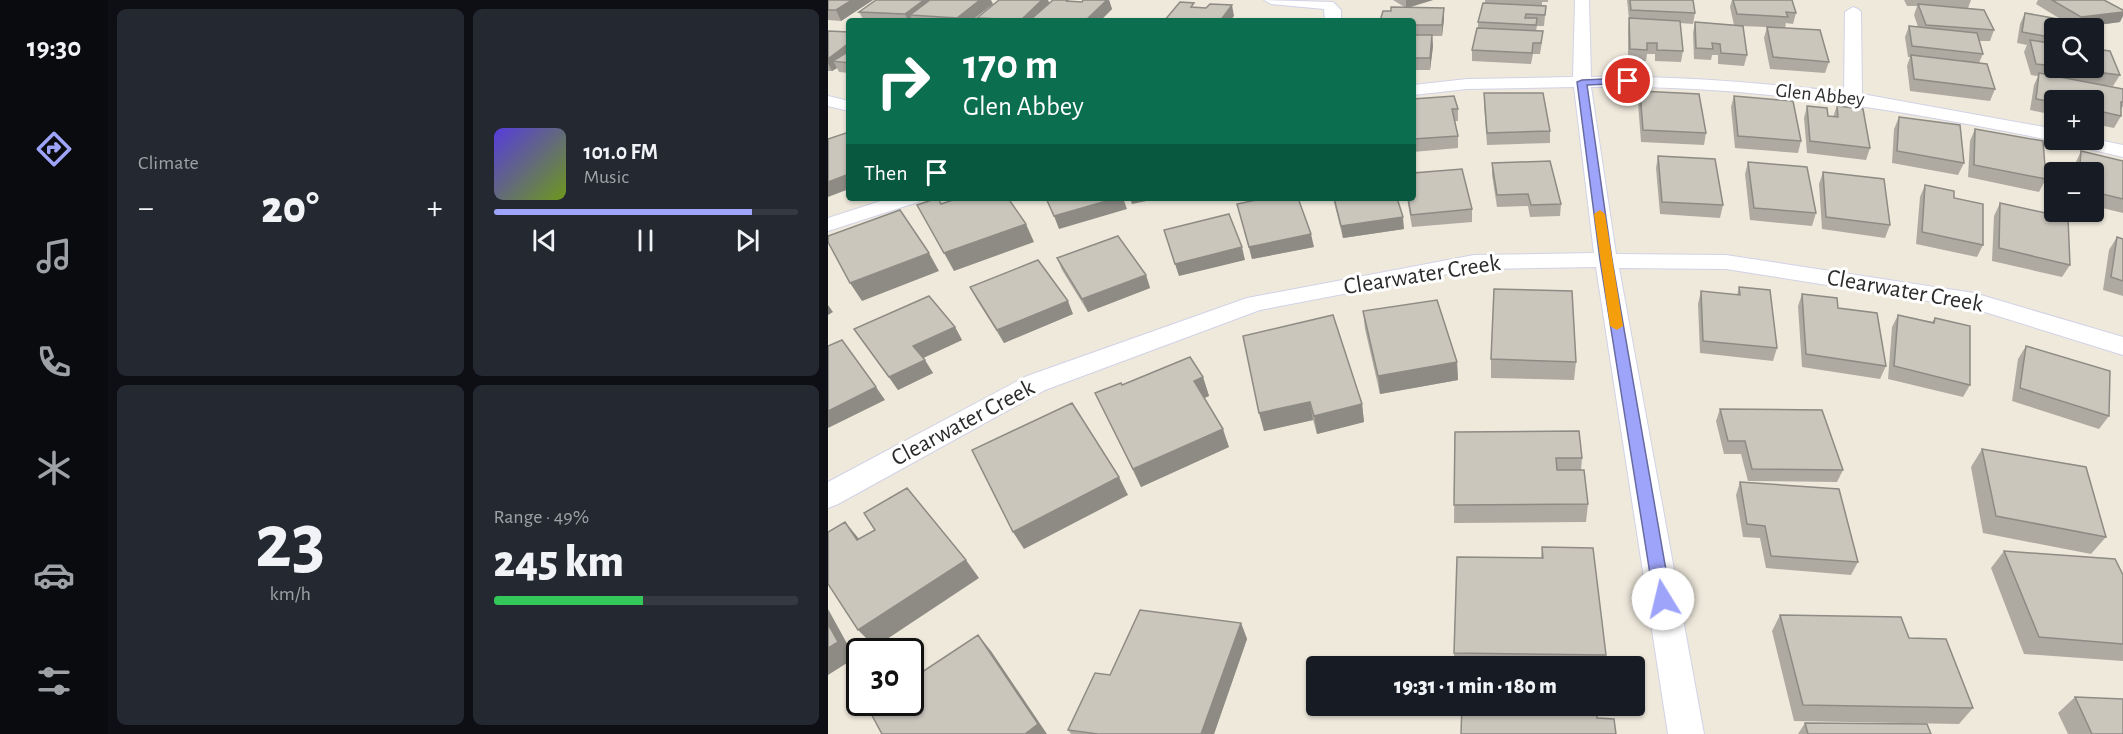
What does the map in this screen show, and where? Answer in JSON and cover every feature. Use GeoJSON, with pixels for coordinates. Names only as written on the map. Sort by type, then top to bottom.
{"type":"FeatureCollection","features":[{"type":"Feature","properties":{"kind":"street"},"geometry":{"type":"LineString","coordinates":[[1270,0],[1328,5],[1333,10],[1334,18]]}},
{"type":"Feature","properties":{"kind":"street"},"geometry":{"type":"LineString","coordinates":[[1582,0],[1582,82],[1606,260],[1686,734]]}},
{"type":"Feature","properties":{"kind":"street"},"geometry":{"type":"LineString","coordinates":[[1853,12],[1853,98]]}},
{"type":"Feature","properties":{"kind":"street","name":"Glen Abbey"},"geometry":{"type":"LineString","coordinates":[[1416,90],[1467,84],[1628,81],[1742,87],[1853,98],[1929,110],[2044,133]]}},
{"type":"Feature","properties":{"kind":"street"},"geometry":{"type":"LineString","coordinates":[[828,101],[846,105]]}},
{"type":"Feature","properties":{"kind":"street"},"geometry":{"type":"LineString","coordinates":[[2104,147],[2123,151]]}},
{"type":"Feature","properties":{"kind":"street"},"geometry":{"type":"LineString","coordinates":[[828,225],[902,201]]}},
{"type":"Feature","properties":{"kind":"street","name":"Clearwater Creek"},"geometry":{"type":"LineString","coordinates":[[828,495],[1036,383],[1255,303],[1474,262],[1606,260],[1726,262],[1974,301],[2123,346]]}},
{"type":"Feature","properties":{"kind":"building"},"geometry":{"type":"Polygon","coordinates":[[[828,0],[852,0],[836,10],[828,10],[828,0]]]}},
{"type":"Feature","properties":{"kind":"building"},"geometry":{"type":"Polygon","coordinates":[[[876,0],[924,0],[905,14],[859,12],[876,0]]]}},
{"type":"Feature","properties":{"kind":"building"},"geometry":{"type":"Polygon","coordinates":[[[930,0],[980,0],[957,18],[910,15],[930,0]]]}},
{"type":"Feature","properties":{"kind":"building"},"geometry":{"type":"Polygon","coordinates":[[[999,0],[1042,0],[1023,18],[977,18],[999,0]]]}},
{"type":"Feature","properties":{"kind":"building"},"geometry":{"type":"Polygon","coordinates":[[[1053,0],[1082,2],[1083,0],[1107,0],[1088,18],[1032,18],[1053,0]]]}},
{"type":"Feature","properties":{"kind":"building"},"geometry":{"type":"Polygon","coordinates":[[[1630,0],[1693,0],[1695,13],[1631,10],[1630,0]]]}},
{"type":"Feature","properties":{"kind":"building"},"geometry":{"type":"Polygon","coordinates":[[[1733,0],[1792,0],[1796,13],[1786,12],[1788,17],[1737,14],[1733,0]]]}},
{"type":"Feature","properties":{"kind":"building"},"geometry":{"type":"Polygon","coordinates":[[[2052,0],[2104,0],[2123,12],[2081,17],[2052,0]]]}},
{"type":"Feature","properties":{"kind":"building"},"geometry":{"type":"Polygon","coordinates":[[[1180,2],[1194,3],[1191,7],[1206,8],[1210,4],[1232,5],[1222,18],[1167,18],[1180,2]]]}},
{"type":"Feature","properties":{"kind":"building"},"geometry":{"type":"Polygon","coordinates":[[[1483,3],[1546,6],[1545,15],[1526,14],[1525,18],[1537,18],[1536,25],[1478,22],[1483,3]]]}},
{"type":"Feature","properties":{"kind":"building"},"geometry":{"type":"Polygon","coordinates":[[[1918,4],[1984,10],[1994,30],[1926,25],[1918,4]]]}},
{"type":"Feature","properties":{"kind":"building"},"geometry":{"type":"Polygon","coordinates":[[[1391,7],[1444,8],[1442,25],[1416,25],[1416,18],[1381,18],[1383,11],[1391,11],[1391,7]]]}},
{"type":"Feature","properties":{"kind":"building"},"geometry":{"type":"Polygon","coordinates":[[[2025,13],[2052,18],[2044,18],[2044,36],[2022,32],[2025,13]]]}},
{"type":"Feature","properties":{"kind":"building"},"geometry":{"type":"Polygon","coordinates":[[[1629,18],[1680,21],[1683,51],[1657,50],[1657,43],[1647,43],[1647,50],[1630,49],[1629,18]]]}},
{"type":"Feature","properties":{"kind":"building"},"geometry":{"type":"Polygon","coordinates":[[[1695,22],[1743,26],[1747,55],[1721,53],[1720,44],[1712,43],[1713,49],[1696,48],[1695,22]]]}},
{"type":"Feature","properties":{"kind":"building"},"geometry":{"type":"Polygon","coordinates":[[[1909,26],[1977,33],[1983,54],[1912,46],[1909,26]]]}},
{"type":"Feature","properties":{"kind":"building"},"geometry":{"type":"Polygon","coordinates":[[[1767,27],[1820,30],[1829,62],[1773,57],[1767,27]]]}},
{"type":"Feature","properties":{"kind":"building"},"geometry":{"type":"Polygon","coordinates":[[[1477,28],[1543,31],[1541,43],[1533,43],[1532,53],[1472,50],[1477,28]]]}},
{"type":"Feature","properties":{"kind":"building"},"geometry":{"type":"Polygon","coordinates":[[[828,31],[846,32],[846,45],[828,59],[828,31]]]}},
{"type":"Feature","properties":{"kind":"building"},"geometry":{"type":"Polygon","coordinates":[[[1416,35],[1432,35],[1430,58],[1416,58],[1416,35]]]}},
{"type":"Feature","properties":{"kind":"building"},"geometry":{"type":"Polygon","coordinates":[[[2030,40],[2044,42],[2044,65],[2036,64],[2030,40]]]}},
{"type":"Feature","properties":{"kind":"building"},"geometry":{"type":"Polygon","coordinates":[[[2104,50],[2110,51],[2120,75],[2104,73],[2104,50]]]}},
{"type":"Feature","properties":{"kind":"building"},"geometry":{"type":"Polygon","coordinates":[[[846,53],[846,63],[833,61],[846,53]]]}},
{"type":"Feature","properties":{"kind":"building"},"geometry":{"type":"Polygon","coordinates":[[[1911,55],[1987,64],[1995,89],[1914,79],[1911,55]]]}},
{"type":"Feature","properties":{"kind":"building"},"geometry":{"type":"Polygon","coordinates":[[[2039,73],[2044,74],[2044,78],[2065,78],[2123,89],[2121,116],[2104,112],[2104,90],[2044,90],[2044,100],[2036,99],[2039,73]]]}},
{"type":"Feature","properties":{"kind":"building"},"geometry":{"type":"Polygon","coordinates":[[[1640,91],[1699,94],[1706,133],[1643,130],[1640,91]]]}},
{"type":"Feature","properties":{"kind":"building"},"geometry":{"type":"Polygon","coordinates":[[[1484,93],[1543,93],[1550,131],[1487,133],[1484,93]]]}},
{"type":"Feature","properties":{"kind":"building"},"geometry":{"type":"Polygon","coordinates":[[[1454,96],[1458,109],[1452,109],[1458,136],[1416,139],[1416,99],[1454,96]]]}},
{"type":"Feature","properties":{"kind":"building"},"geometry":{"type":"Polygon","coordinates":[[[1734,96],[1793,101],[1801,141],[1738,136],[1734,96]]]}},
{"type":"Feature","properties":{"kind":"building"},"geometry":{"type":"Polygon","coordinates":[[[1807,106],[1827,108],[1828,116],[1838,117],[1837,106],[1863,109],[1870,148],[1810,141],[1807,106]]]}},
{"type":"Feature","properties":{"kind":"building"},"geometry":{"type":"Polygon","coordinates":[[[1899,117],[1960,125],[1964,163],[1897,151],[1899,117]]]}},
{"type":"Feature","properties":{"kind":"building"},"geometry":{"type":"Polygon","coordinates":[[[1975,129],[2043,141],[2044,179],[1974,165],[1975,129]]]}},
{"type":"Feature","properties":{"kind":"building"},"geometry":{"type":"Polygon","coordinates":[[[846,133],[846,175],[828,182],[828,139],[846,133]]]}},
{"type":"Feature","properties":{"kind":"building"},"geometry":{"type":"Polygon","coordinates":[[[2081,151],[2123,161],[2123,199],[2104,194],[2104,162],[2080,162],[2081,151]]]}},
{"type":"Feature","properties":{"kind":"building"},"geometry":{"type":"Polygon","coordinates":[[[1658,156],[1715,159],[1723,205],[1662,202],[1658,156]]]}},
{"type":"Feature","properties":{"kind":"building"},"geometry":{"type":"Polygon","coordinates":[[[1550,161],[1561,204],[1531,205],[1528,194],[1497,195],[1492,163],[1550,161]]]}},
{"type":"Feature","properties":{"kind":"building"},"geometry":{"type":"Polygon","coordinates":[[[1748,162],[1807,167],[1816,213],[1754,208],[1748,162]]]}},
{"type":"Feature","properties":{"kind":"building"},"geometry":{"type":"Polygon","coordinates":[[[1462,169],[1472,209],[1411,215],[1409,201],[1416,201],[1416,173],[1462,169]]]}},
{"type":"Feature","properties":{"kind":"building"},"geometry":{"type":"Polygon","coordinates":[[[1823,172],[1884,179],[1890,225],[1826,217],[1823,172]]]}},
{"type":"Feature","properties":{"kind":"building"},"geometry":{"type":"Polygon","coordinates":[[[1925,185],[1954,191],[1954,198],[1983,204],[1983,245],[1922,232],[1925,185]]]}},
{"type":"Feature","properties":{"kind":"building"},"geometry":{"type":"Polygon","coordinates":[[[929,201],[940,201],[941,204],[950,201],[1010,201],[1026,224],[944,253],[917,205],[929,201]]]}},
{"type":"Feature","properties":{"kind":"building"},"geometry":{"type":"Polygon","coordinates":[[[1047,201],[1106,201],[1054,216],[1047,201]]]}},
{"type":"Feature","properties":{"kind":"building"},"geometry":{"type":"Polygon","coordinates":[[[1252,201],[1299,201],[1311,234],[1249,247],[1237,204],[1252,201]]]}},
{"type":"Feature","properties":{"kind":"building"},"geometry":{"type":"Polygon","coordinates":[[[1335,201],[1398,201],[1403,217],[1341,226],[1335,201]]]}},
{"type":"Feature","properties":{"kind":"building"},"geometry":{"type":"Polygon","coordinates":[[[2000,203],[2044,213],[2044,222],[2068,222],[2070,265],[1999,248],[2000,203]]]}},
{"type":"Feature","properties":{"kind":"building"},"geometry":{"type":"Polygon","coordinates":[[[900,210],[929,253],[850,283],[828,242],[828,236],[900,210]]]}},
{"type":"Feature","properties":{"kind":"building"},"geometry":{"type":"Polygon","coordinates":[[[1229,214],[1242,247],[1175,264],[1164,230],[1229,214]]]}},
{"type":"Feature","properties":{"kind":"building"},"geometry":{"type":"Polygon","coordinates":[[[1118,236],[1146,275],[1082,299],[1057,258],[1118,236]]]}},
{"type":"Feature","properties":{"kind":"building"},"geometry":{"type":"Polygon","coordinates":[[[2117,237],[2123,239],[2123,281],[2111,277],[2117,237]]]}},
{"type":"Feature","properties":{"kind":"building"},"geometry":{"type":"Polygon","coordinates":[[[1038,260],[1068,301],[997,330],[970,287],[1038,260]]]}},
{"type":"Feature","properties":{"kind":"building"},"geometry":{"type":"Polygon","coordinates":[[[1739,287],[1770,290],[1777,348],[1703,341],[1701,291],[1740,295],[1739,287]]]}},
{"type":"Feature","properties":{"kind":"building"},"geometry":{"type":"Polygon","coordinates":[[[1494,289],[1572,291],[1576,362],[1491,359],[1494,289]]]}},
{"type":"Feature","properties":{"kind":"building"},"geometry":{"type":"Polygon","coordinates":[[[1802,294],[1837,298],[1838,308],[1877,313],[1886,366],[1806,354],[1802,294]]]}},
{"type":"Feature","properties":{"kind":"building"},"geometry":{"type":"Polygon","coordinates":[[[929,296],[955,327],[913,346],[925,360],[889,377],[854,329],[929,296]]]}},
{"type":"Feature","properties":{"kind":"building"},"geometry":{"type":"Polygon","coordinates":[[[1437,300],[1457,362],[1378,376],[1363,311],[1437,300]]]}},
{"type":"Feature","properties":{"kind":"building"},"geometry":{"type":"Polygon","coordinates":[[[1333,315],[1362,404],[1314,416],[1310,402],[1259,413],[1243,336],[1333,315]]]}},
{"type":"Feature","properties":{"kind":"building"},"geometry":{"type":"Polygon","coordinates":[[[1898,315],[1934,323],[1935,318],[1970,326],[1970,385],[1894,366],[1898,315]]]}},
{"type":"Feature","properties":{"kind":"building"},"geometry":{"type":"Polygon","coordinates":[[[842,340],[876,387],[828,411],[828,346],[842,340]]]}},
{"type":"Feature","properties":{"kind":"building"},"geometry":{"type":"Polygon","coordinates":[[[2026,346],[2110,371],[2109,416],[2020,388],[2026,346]]]}},
{"type":"Feature","properties":{"kind":"building"},"geometry":{"type":"Polygon","coordinates":[[[1190,357],[1203,377],[1194,381],[1223,429],[1133,469],[1095,393],[1121,383],[1122,385],[1190,357]]]}},
{"type":"Feature","properties":{"kind":"building"},"geometry":{"type":"Polygon","coordinates":[[[1072,403],[1119,477],[1013,532],[972,450],[1072,403]]]}},
{"type":"Feature","properties":{"kind":"building"},"geometry":{"type":"Polygon","coordinates":[[[1720,409],[1822,410],[1843,470],[1752,469],[1745,441],[1728,441],[1720,409]]]}},
{"type":"Feature","properties":{"kind":"building"},"geometry":{"type":"Polygon","coordinates":[[[1579,431],[1582,458],[1556,458],[1557,470],[1584,470],[1588,504],[1454,505],[1455,432],[1579,431]]]}},
{"type":"Feature","properties":{"kind":"building"},"geometry":{"type":"Polygon","coordinates":[[[1982,449],[2086,467],[2106,537],[1996,516],[1982,449]]]}},
{"type":"Feature","properties":{"kind":"building"},"geometry":{"type":"Polygon","coordinates":[[[1740,482],[1839,489],[1858,562],[1771,556],[1765,526],[1747,524],[1740,482]]]}},
{"type":"Feature","properties":{"kind":"building"},"geometry":{"type":"Polygon","coordinates":[[[907,488],[966,560],[858,630],[828,584],[828,532],[845,522],[857,540],[875,530],[864,513],[907,488]]]}},
{"type":"Feature","properties":{"kind":"building"},"geometry":{"type":"Polygon","coordinates":[[[1542,547],[1593,548],[1606,655],[1454,653],[1457,557],[1543,558],[1542,547]]]}},
{"type":"Feature","properties":{"kind":"building"},"geometry":{"type":"Polygon","coordinates":[[[2004,551],[2115,559],[2123,575],[2123,644],[2039,637],[2004,551]]]}},
{"type":"Feature","properties":{"kind":"building"},"geometry":{"type":"Polygon","coordinates":[[[1140,610],[1241,623],[1201,734],[1098,734],[1068,730],[1095,673],[1110,675],[1140,610]]]}},
{"type":"Feature","properties":{"kind":"building"},"geometry":{"type":"Polygon","coordinates":[[[1780,615],[1901,617],[1909,638],[1946,639],[1973,708],[1803,705],[1780,615]]]}},
{"type":"Feature","properties":{"kind":"building"},"geometry":{"type":"Polygon","coordinates":[[[828,624],[838,642],[828,648],[828,624]]]}},
{"type":"Feature","properties":{"kind":"building"},"geometry":{"type":"Polygon","coordinates":[[[978,635],[1038,724],[1025,734],[882,734],[872,716],[924,716],[924,671],[978,635]]]}},
{"type":"Feature","properties":{"kind":"building"},"geometry":{"type":"Polygon","coordinates":[[[2075,697],[2123,699],[2123,734],[2092,734],[2075,697]]]}},
{"type":"Feature","properties":{"kind":"building"},"geometry":{"type":"Polygon","coordinates":[[[1462,716],[1597,716],[1597,718],[1614,719],[1616,734],[1461,734],[1462,716]]]}},
{"type":"Feature","properties":{"kind":"building"},"geometry":{"type":"Polygon","coordinates":[[[1805,723],[1927,724],[1931,734],[1808,734],[1805,723]]]}},
{"type":"Feature","properties":{"kind":"slow traffic"},"geometry":{"type":"LineString","coordinates":[[1600,214],[1617,326]]}},
{"type":"Feature","properties":{"kind":"route"},"geometry":{"type":"LineString","coordinates":[[1628,81],[1582,82],[1606,260],[1663,599]]}}]}
